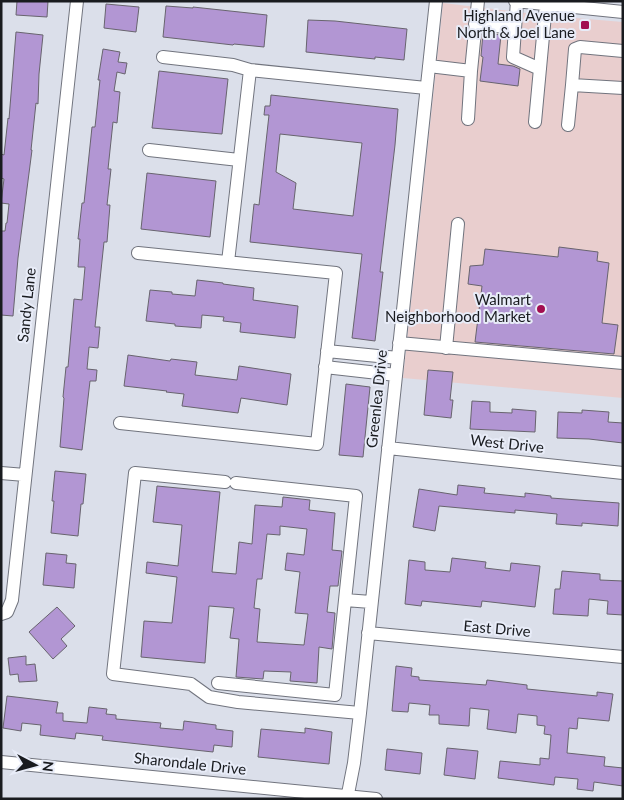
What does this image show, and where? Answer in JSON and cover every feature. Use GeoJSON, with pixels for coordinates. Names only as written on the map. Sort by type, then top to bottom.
{"type":"FeatureCollection","features":[{"type":"Feature","properties":{"kind":"street","name":"Sandy Lane"},"geometry":{"type":"LineString","coordinates":[[4,613],[12,600],[76,1]]}},
{"type":"Feature","properties":{"kind":"street","name":"Greenlea Drive"},"geometry":{"type":"LineString","coordinates":[[347,797],[354,763],[360,714],[436,1]]}},
{"type":"Feature","properties":{"kind":"street"},"geometry":{"type":"LineString","coordinates":[[468,118],[478,1]]}},
{"type":"Feature","properties":{"kind":"street"},"geometry":{"type":"LineString","coordinates":[[540,69],[513,57],[516,1],[623,12]]}},
{"type":"Feature","properties":{"kind":"street"},"geometry":{"type":"LineString","coordinates":[[535,122],[546,4]]}},
{"type":"Feature","properties":{"kind":"street"},"geometry":{"type":"LineString","coordinates":[[475,24],[515,28]]}},
{"type":"Feature","properties":{"kind":"street"},"geometry":{"type":"LineString","coordinates":[[568,125],[575,49],[580,47],[623,51]]}},
{"type":"Feature","properties":{"kind":"street"},"geometry":{"type":"LineString","coordinates":[[163,57],[233,65],[250,70],[426,88]]}},
{"type":"Feature","properties":{"kind":"street"},"geometry":{"type":"LineString","coordinates":[[429,66],[471,71]]}},
{"type":"Feature","properties":{"kind":"street"},"geometry":{"type":"LineString","coordinates":[[228,262],[250,70]]}},
{"type":"Feature","properties":{"kind":"street"},"geometry":{"type":"LineString","coordinates":[[601,86],[606,79],[623,80]]}},
{"type":"Feature","properties":{"kind":"street"},"geometry":{"type":"LineString","coordinates":[[572,85],[623,88]]}},
{"type":"Feature","properties":{"kind":"street"},"geometry":{"type":"LineString","coordinates":[[149,150],[239,160]]}},
{"type":"Feature","properties":{"kind":"street"},"geometry":{"type":"LineString","coordinates":[[446,348],[458,224]]}},
{"type":"Feature","properties":{"kind":"street"},"geometry":{"type":"LineString","coordinates":[[120,423],[317,444],[336,273],[138,253]]}},
{"type":"Feature","properties":{"kind":"street"},"geometry":{"type":"LineString","coordinates":[[400,344],[623,363]]}},
{"type":"Feature","properties":{"kind":"street"},"geometry":{"type":"LineString","coordinates":[[327,350],[398,358]]}},
{"type":"Feature","properties":{"kind":"street"},"geometry":{"type":"LineString","coordinates":[[326,367],[396,375]]}},
{"type":"Feature","properties":{"kind":"street","name":"West Drive"},"geometry":{"type":"LineString","coordinates":[[388,448],[623,472]]}},
{"type":"Feature","properties":{"kind":"street"},"geometry":{"type":"LineString","coordinates":[[1,473],[25,475]]}},
{"type":"Feature","properties":{"kind":"street"},"geometry":{"type":"LineString","coordinates":[[218,683],[335,695],[356,496],[135,473],[113,674],[191,684],[209,697],[238,702],[360,714]]}},
{"type":"Feature","properties":{"kind":"street"},"geometry":{"type":"LineString","coordinates":[[345,600],[371,602]]}},
{"type":"Feature","properties":{"kind":"street","name":"East Drive"},"geometry":{"type":"LineString","coordinates":[[368,633],[623,657]]}},
{"type":"Feature","properties":{"kind":"street","name":"Sharondale Drive"},"geometry":{"type":"LineString","coordinates":[[1,762],[376,799]]}},
{"type":"Feature","properties":{"kind":"shaded area"},"geometry":{"type":"Polygon","coordinates":[[[443,3],[551,16],[623,22],[623,398],[403,378],[443,3]]]}},
{"type":"Feature","properties":{"kind":"building"},"geometry":{"type":"Polygon","coordinates":[[[17,1],[48,1],[47,17],[16,15],[17,1]]]}},
{"type":"Feature","properties":{"kind":"building"},"geometry":{"type":"Polygon","coordinates":[[[106,4],[139,7],[136,32],[104,28],[106,4]]]}},
{"type":"Feature","properties":{"kind":"building"},"geometry":{"type":"Polygon","coordinates":[[[166,6],[267,15],[264,47],[163,37],[166,6]]]}},
{"type":"Feature","properties":{"kind":"building"},"geometry":{"type":"Polygon","coordinates":[[[308,20],[407,29],[404,60],[306,52],[308,20]]]}},
{"type":"Feature","properties":{"kind":"building"},"geometry":{"type":"Polygon","coordinates":[[[16,32],[43,35],[38,104],[36,103],[13,316],[1,315],[1,231],[5,231],[9,204],[1,203],[4,179],[1,178],[1,154],[4,155],[9,119],[16,32]]]}},
{"type":"Feature","properties":{"kind":"building"},"geometry":{"type":"Polygon","coordinates":[[[483,33],[501,35],[498,64],[520,69],[518,86],[480,81],[483,33]]]}},
{"type":"Feature","properties":{"kind":"building"},"geometry":{"type":"Polygon","coordinates":[[[103,49],[120,52],[118,62],[127,63],[125,74],[117,72],[114,91],[120,92],[117,123],[113,122],[108,169],[111,169],[107,205],[110,205],[107,242],[104,242],[95,327],[100,327],[98,348],[89,347],[87,369],[97,370],[96,381],[90,381],[82,450],[60,447],[63,397],[66,367],[68,367],[74,299],[82,300],[85,267],[78,267],[80,239],[78,239],[92,127],[95,127],[100,80],[98,80],[103,49]]]}},
{"type":"Feature","properties":{"kind":"building"},"geometry":{"type":"Polygon","coordinates":[[[159,71],[228,79],[222,134],[152,128],[159,71]]]}},
{"type":"Feature","properties":{"kind":"building"},"geometry":{"type":"Polygon","coordinates":[[[271,95],[398,109],[380,272],[383,272],[375,341],[352,338],[362,254],[250,242],[254,204],[259,205],[269,115],[264,115],[265,106],[270,106],[271,95]],[[280,134],[276,172],[296,183],[293,209],[353,216],[362,143],[280,134]]]}},
{"type":"Feature","properties":{"kind":"building"},"geometry":{"type":"Polygon","coordinates":[[[147,173],[216,181],[210,237],[141,229],[147,173]]]}},
{"type":"Feature","properties":{"kind":"building"},"geometry":{"type":"Polygon","coordinates":[[[559,247],[598,252],[597,261],[609,263],[602,323],[618,325],[614,354],[475,342],[482,286],[468,284],[470,266],[483,265],[485,249],[558,257],[559,247]]]}},
{"type":"Feature","properties":{"kind":"building"},"geometry":{"type":"Polygon","coordinates":[[[197,280],[254,288],[253,300],[298,306],[295,338],[240,332],[241,323],[223,321],[224,317],[202,315],[201,328],[146,321],[150,290],[195,296],[197,280]]]}},
{"type":"Feature","properties":{"kind":"building"},"geometry":{"type":"Polygon","coordinates":[[[128,355],[170,361],[171,359],[197,362],[195,375],[237,380],[239,366],[291,374],[287,405],[241,398],[238,413],[182,406],[184,394],[124,386],[128,355]]]}},
{"type":"Feature","properties":{"kind":"building"},"geometry":{"type":"Polygon","coordinates":[[[428,370],[453,372],[450,400],[453,400],[451,418],[424,415],[428,370]]]}},
{"type":"Feature","properties":{"kind":"building"},"geometry":{"type":"Polygon","coordinates":[[[346,384],[370,387],[363,457],[339,455],[346,384]]]}},
{"type":"Feature","properties":{"kind":"building"},"geometry":{"type":"Polygon","coordinates":[[[472,401],[490,402],[490,412],[512,413],[512,409],[536,411],[535,432],[470,429],[472,401]]]}},
{"type":"Feature","properties":{"kind":"building"},"geometry":{"type":"Polygon","coordinates":[[[582,410],[609,412],[608,422],[623,423],[623,443],[557,438],[558,412],[582,413],[582,410]]]}},
{"type":"Feature","properties":{"kind":"building"},"geometry":{"type":"Polygon","coordinates":[[[55,471],[86,474],[78,536],[51,533],[55,471]]]}},
{"type":"Feature","properties":{"kind":"building"},"geometry":{"type":"Polygon","coordinates":[[[458,485],[485,488],[484,493],[525,497],[525,493],[551,496],[551,498],[619,503],[618,526],[582,523],[582,526],[556,524],[557,514],[515,510],[515,513],[439,506],[435,531],[413,527],[419,489],[457,495],[458,485]]]}},
{"type":"Feature","properties":{"kind":"building"},"geometry":{"type":"Polygon","coordinates":[[[157,486],[220,492],[212,572],[236,574],[239,542],[252,544],[255,505],[282,507],[283,497],[310,500],[309,510],[335,513],[332,550],[342,551],[338,586],[330,586],[327,612],[335,613],[332,649],[319,647],[317,683],[290,681],[291,672],[264,671],[263,679],[236,677],[239,639],[230,638],[234,608],[209,606],[205,663],[141,657],[144,621],[172,623],[177,577],[146,573],[147,562],[178,566],[182,525],[153,522],[157,486]],[[280,526],[280,535],[267,534],[262,579],[257,579],[254,608],[260,609],[257,642],[304,645],[308,614],[295,613],[300,572],[285,570],[287,553],[304,555],[307,529],[280,526]]]}},
{"type":"Feature","properties":{"kind":"building"},"geometry":{"type":"Polygon","coordinates":[[[46,553],[67,555],[66,563],[76,564],[74,588],[43,585],[46,553]]]}},
{"type":"Feature","properties":{"kind":"building"},"geometry":{"type":"Polygon","coordinates":[[[452,558],[486,562],[485,568],[510,571],[511,563],[540,566],[535,607],[482,601],[481,607],[422,601],[421,606],[405,604],[409,560],[425,562],[425,570],[450,572],[452,558]]]}},
{"type":"Feature","properties":{"kind":"building"},"geometry":{"type":"Polygon","coordinates":[[[562,571],[600,574],[600,580],[623,581],[623,615],[607,614],[608,601],[589,599],[588,616],[553,614],[555,589],[560,589],[562,571]]]}},
{"type":"Feature","properties":{"kind":"building"},"geometry":{"type":"Polygon","coordinates":[[[57,607],[75,626],[61,639],[67,646],[53,659],[29,632],[57,607]]]}},
{"type":"Feature","properties":{"kind":"building"},"geometry":{"type":"Polygon","coordinates":[[[26,656],[26,665],[35,664],[37,681],[19,682],[18,674],[10,675],[8,658],[26,656]]]}},
{"type":"Feature","properties":{"kind":"building"},"geometry":{"type":"Polygon","coordinates":[[[396,666],[412,668],[411,676],[419,677],[419,680],[486,685],[487,680],[527,685],[527,689],[597,696],[597,692],[613,694],[609,721],[578,718],[577,729],[569,728],[567,753],[605,757],[604,766],[623,768],[623,786],[594,782],[593,791],[577,789],[578,779],[555,777],[554,785],[498,778],[500,761],[540,765],[540,758],[549,759],[551,735],[544,734],[545,726],[537,725],[537,716],[518,714],[516,733],[487,729],[489,710],[470,708],[469,726],[439,724],[439,715],[429,715],[430,705],[409,703],[408,712],[392,711],[396,666]]]}},
{"type":"Feature","properties":{"kind":"building"},"geometry":{"type":"Polygon","coordinates":[[[7,696],[58,702],[56,713],[63,713],[63,721],[87,723],[89,707],[107,709],[106,714],[116,715],[116,719],[161,723],[160,728],[183,730],[184,721],[216,725],[216,729],[233,731],[232,747],[214,745],[213,752],[102,740],[103,736],[76,733],[75,739],[40,735],[41,725],[22,723],[21,731],[3,728],[7,696]]]}},
{"type":"Feature","properties":{"kind":"building"},"geometry":{"type":"Polygon","coordinates":[[[305,728],[332,732],[329,764],[258,757],[261,729],[305,733],[305,728]]]}},
{"type":"Feature","properties":{"kind":"building"},"geometry":{"type":"Polygon","coordinates":[[[447,748],[478,751],[475,779],[444,775],[447,748]]]}},
{"type":"Feature","properties":{"kind":"building"},"geometry":{"type":"Polygon","coordinates":[[[387,749],[422,753],[420,774],[385,770],[387,749]]]}},
{"type":"Feature","properties":{"kind":"place","name":"Highland Avenue North & Joel Lane"},"geometry":{"type":"Point","coordinates":[585,25]}},
{"type":"Feature","properties":{"kind":"place","name":"Walmart Neighborhood Market"},"geometry":{"type":"Point","coordinates":[541,309]}}]}
